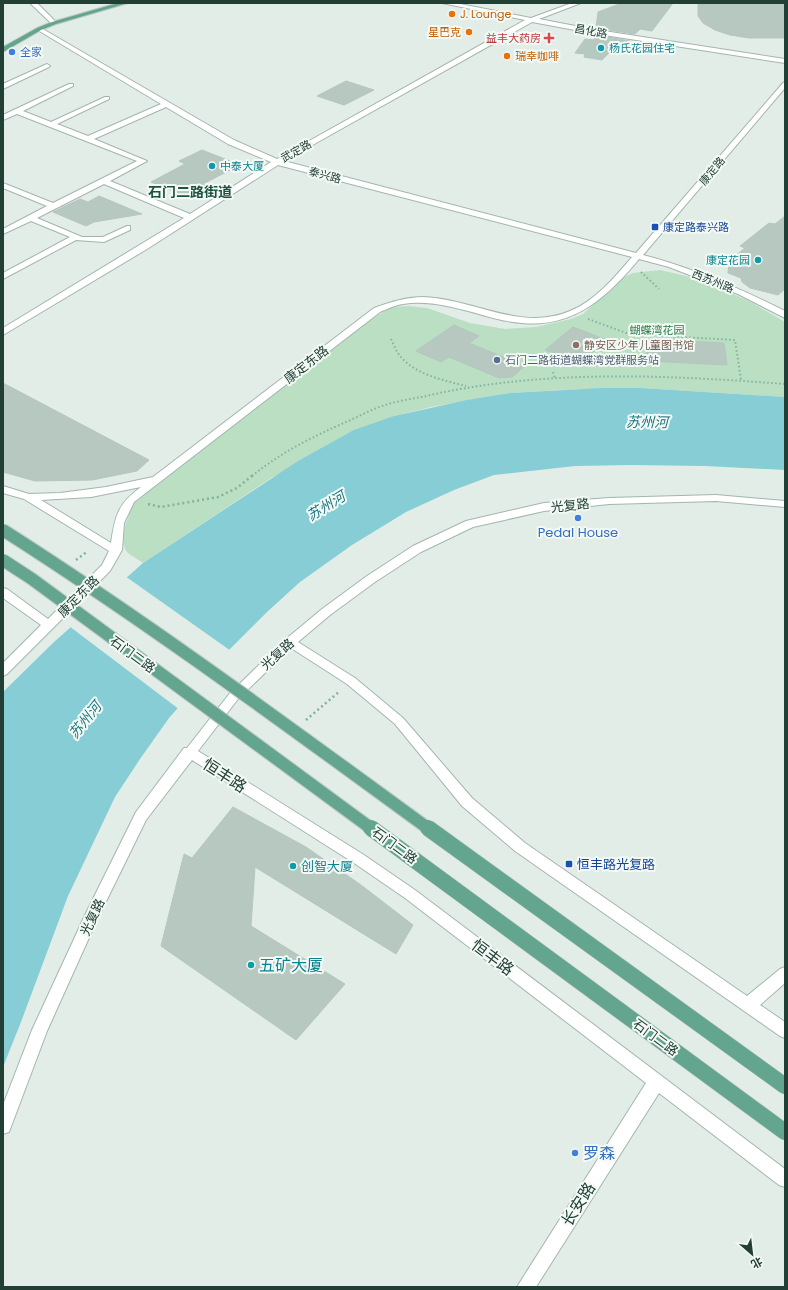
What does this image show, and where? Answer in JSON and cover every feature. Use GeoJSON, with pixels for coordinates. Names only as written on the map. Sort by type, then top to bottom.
{"type":"FeatureCollection","features":[{"type":"Feature","properties":{"kind":"main road"},"geometry":{"type":"LineString","coordinates":[[3,50],[39,29],[54,23],[125,3]]}},
{"type":"Feature","properties":{"kind":"main road"},"geometry":{"type":"LineString","coordinates":[[3,41],[23,31],[39,29]]}},
{"type":"Feature","properties":{"kind":"main road"},"geometry":{"type":"LineString","coordinates":[[3,530],[64,569],[294,731],[785,1086]]}},
{"type":"Feature","properties":{"kind":"main road","name":"石门二路"},"geometry":{"type":"LineString","coordinates":[[3,560],[32,579],[785,1132]]}},
{"type":"Feature","properties":{"kind":"street"},"geometry":{"type":"LineString","coordinates":[[32,3],[54,23]]}},
{"type":"Feature","properties":{"kind":"street","name":"昌化路"},"geometry":{"type":"LineString","coordinates":[[445,3],[591,31],[785,61]]}},
{"type":"Feature","properties":{"kind":"street","name":"武定路"},"geometry":{"type":"LineString","coordinates":[[3,332],[277,162],[530,20],[578,3]]}},
{"type":"Feature","properties":{"kind":"street","name":"泰兴路"},"geometry":{"type":"LineString","coordinates":[[39,29],[231,142],[277,162],[638,256]]}},
{"type":"Feature","properties":{"kind":"street"},"geometry":{"type":"LineString","coordinates":[[3,87],[47,66]]}},
{"type":"Feature","properties":{"kind":"street","name":"康定路"},"geometry":{"type":"LineString","coordinates":[[638,256],[785,84]]}},
{"type":"Feature","properties":{"kind":"street"},"geometry":{"type":"LineString","coordinates":[[3,118],[71,85]]}},
{"type":"Feature","properties":{"kind":"street"},"geometry":{"type":"LineString","coordinates":[[50,125],[107,98]]}},
{"type":"Feature","properties":{"kind":"street"},"geometry":{"type":"LineString","coordinates":[[88,139],[166,104]]}},
{"type":"Feature","properties":{"kind":"street"},"geometry":{"type":"LineString","coordinates":[[3,232],[143,161],[17,111]]}},
{"type":"Feature","properties":{"kind":"street"},"geometry":{"type":"LineString","coordinates":[[104,181],[190,217]]}},
{"type":"Feature","properties":{"kind":"street"},"geometry":{"type":"LineString","coordinates":[[3,185],[54,206]]}},
{"type":"Feature","properties":{"kind":"street"},"geometry":{"type":"LineString","coordinates":[[31,218],[81,239],[104,240],[127,228]]}},
{"type":"Feature","properties":{"kind":"street"},"geometry":{"type":"LineString","coordinates":[[3,276],[76,237]]}},
{"type":"Feature","properties":{"kind":"street","name":"康定东路"},"geometry":{"type":"LineString","coordinates":[[3,671],[106,568],[116,550],[119,524],[123,512],[130,500],[377,310],[400,300],[422,299],[444,302],[484,314],[516,320],[555,319],[573,313],[587,305],[623,273],[638,256]]}},
{"type":"Feature","properties":{"kind":"street","name":"西苏州路"},"geometry":{"type":"LineString","coordinates":[[638,256],[672,265],[717,282],[785,315]]}},
{"type":"Feature","properties":{"kind":"street"},"geometry":{"type":"LineString","coordinates":[[28,497],[58,498],[88,495],[120,489],[157,478]]}},
{"type":"Feature","properties":{"kind":"street"},"geometry":{"type":"LineString","coordinates":[[3,489],[28,497],[100,542],[116,550]]}},
{"type":"Feature","properties":{"kind":"street","name":"光复路"},"geometry":{"type":"LineString","coordinates":[[3,1126],[40,1030],[91,918],[141,816],[189,752],[234,696],[290,642],[354,592],[417,549],[470,524],[544,508],[609,501],[716,498],[785,504]]}},
{"type":"Feature","properties":{"kind":"street"},"geometry":{"type":"LineString","coordinates":[[3,592],[49,625]]}},
{"type":"Feature","properties":{"kind":"street"},"geometry":{"type":"LineString","coordinates":[[290,642],[351,681],[399,721],[467,802],[493,826],[520,847],[785,1031]]}},
{"type":"Feature","properties":{"kind":"street","name":"恒丰路"},"geometry":{"type":"LineString","coordinates":[[189,752],[359,859],[410,894],[785,1179]]}},
{"type":"Feature","properties":{"kind":"street"},"geometry":{"type":"LineString","coordinates":[[748,1005],[785,974]]}},
{"type":"Feature","properties":{"kind":"street","name":"长安路"},"geometry":{"type":"LineString","coordinates":[[526,1287],[657,1081]]}},
{"type":"Feature","properties":{"kind":"path"},"geometry":{"type":"LineString","coordinates":[[641,272],[659,289]]}},
{"type":"Feature","properties":{"kind":"path"},"geometry":{"type":"LineString","coordinates":[[573,313],[629,334],[735,340],[741,380]]}},
{"type":"Feature","properties":{"kind":"path"},"geometry":{"type":"LineString","coordinates":[[391,339],[399,355],[412,367],[440,379],[468,387]]}},
{"type":"Feature","properties":{"kind":"path"},"geometry":{"type":"LineString","coordinates":[[553,372],[555,378]]}},
{"type":"Feature","properties":{"kind":"path"},"geometry":{"type":"LineString","coordinates":[[130,500],[161,507],[218,497],[236,488],[269,462],[308,439],[382,406],[451,390],[514,381],[588,377],[650,377],[741,380],[785,384]]}},
{"type":"Feature","properties":{"kind":"path"},"geometry":{"type":"LineString","coordinates":[[64,569],[100,542]]}},
{"type":"Feature","properties":{"kind":"path"},"geometry":{"type":"LineString","coordinates":[[294,731],[351,681]]}},
{"type":"Feature","properties":{"kind":"green space","name":"蝴蝶湾花园"},"geometry":{"type":"Polygon","coordinates":[[[660,270],[699,279],[749,301],[785,322],[785,397],[641,388],[562,390],[510,393],[431,407],[394,416],[271,478],[143,563],[127,552],[124,547],[123,541],[125,528],[134,503],[356,329],[391,307],[409,306],[427,308],[470,323],[505,329],[536,327],[571,319],[583,314],[624,277],[633,273],[660,270]]]}},
{"type":"Feature","properties":{"kind":"water","name":"苏州河"},"geometry":{"type":"Polygon","coordinates":[[[603,388],[641,388],[785,397],[785,470],[705,466],[632,465],[575,466],[494,475],[454,490],[406,512],[352,545],[300,582],[230,649],[169,718],[115,797],[68,896],[3,1067],[4,691],[54,642],[143,563],[298,461],[354,430],[394,416],[467,400],[510,393],[603,388]]]}},
{"type":"Feature","properties":{"kind":"pier"},"geometry":{"type":"Polygon","coordinates":[[[125,576],[231,651],[180,710],[69,626],[125,576]]]}},
{"type":"Feature","properties":{"kind":"building"},"geometry":{"type":"Polygon","coordinates":[[[622,3],[673,3],[652,31],[640,29],[635,34],[596,28],[598,12],[622,3]]]}},
{"type":"Feature","properties":{"kind":"building"},"geometry":{"type":"Polygon","coordinates":[[[698,3],[785,3],[785,38],[749,38],[730,35],[715,30],[703,23],[698,16],[698,3]]]}},
{"type":"Feature","properties":{"kind":"building","name":"杨氏花园住宅"},"geometry":{"type":"Polygon","coordinates":[[[595,35],[630,41],[618,54],[609,53],[602,60],[584,57],[585,54],[575,53],[585,39],[594,40],[595,35]]]}},
{"type":"Feature","properties":{"kind":"building"},"geometry":{"type":"Polygon","coordinates":[[[346,81],[374,90],[344,105],[317,96],[346,81]]]}},
{"type":"Feature","properties":{"kind":"building"},"geometry":{"type":"Polygon","coordinates":[[[202,150],[240,165],[203,184],[209,186],[188,197],[151,182],[185,164],[179,161],[202,150]]]}},
{"type":"Feature","properties":{"kind":"building"},"geometry":{"type":"Polygon","coordinates":[[[99,196],[142,214],[94,222],[86,226],[53,212],[80,199],[88,202],[99,196]]]}},
{"type":"Feature","properties":{"kind":"building","name":"康定花园"},"geometry":{"type":"Polygon","coordinates":[[[785,216],[785,289],[778,295],[750,288],[742,282],[741,278],[728,273],[729,261],[745,248],[740,246],[769,223],[775,224],[785,216]]]}},
{"type":"Feature","properties":{"kind":"building"},"geometry":{"type":"Polygon","coordinates":[[[454,325],[479,336],[469,343],[525,366],[512,377],[499,378],[449,357],[441,362],[416,351],[454,325]]]}},
{"type":"Feature","properties":{"kind":"building","name":"静安区少年儿童图书馆"},"geometry":{"type":"Polygon","coordinates":[[[573,327],[607,340],[580,364],[545,350],[573,327]]]}},
{"type":"Feature","properties":{"kind":"building"},"geometry":{"type":"Polygon","coordinates":[[[646,339],[724,343],[727,365],[647,361],[646,339]]]}},
{"type":"Feature","properties":{"kind":"building"},"geometry":{"type":"Polygon","coordinates":[[[3,383],[149,460],[137,471],[92,480],[35,481],[3,472],[3,383]]]}},
{"type":"Feature","properties":{"kind":"building"},"geometry":{"type":"Polygon","coordinates":[[[233,807],[306,847],[361,885],[413,925],[396,954],[255,867],[251,926],[345,984],[296,1040],[161,946],[184,854],[192,858],[233,807]]]}},
{"type":"Feature","properties":{"kind":"place","name":"J. Lounge"},"geometry":{"type":"Point","coordinates":[452,14]}},
{"type":"Feature","properties":{"kind":"place","name":"星巴克"},"geometry":{"type":"Point","coordinates":[469,32]}},
{"type":"Feature","properties":{"kind":"place","name":"益丰大药房"},"geometry":{"type":"Point","coordinates":[549,38]}},
{"type":"Feature","properties":{"kind":"place","name":"杨氏花园住宅"},"geometry":{"type":"Point","coordinates":[601,48]}},
{"type":"Feature","properties":{"kind":"place","name":"全家"},"geometry":{"type":"Point","coordinates":[12,52]}},
{"type":"Feature","properties":{"kind":"place","name":"瑞幸咖啡"},"geometry":{"type":"Point","coordinates":[507,56]}},
{"type":"Feature","properties":{"kind":"place","name":"中泰大厦"},"geometry":{"type":"Point","coordinates":[212,166]}},
{"type":"Feature","properties":{"kind":"place","name":"康定路泰兴路"},"geometry":{"type":"Point","coordinates":[655,227]}},
{"type":"Feature","properties":{"kind":"place","name":"康定花园"},"geometry":{"type":"Point","coordinates":[758,260]}},
{"type":"Feature","properties":{"kind":"place","name":"静安区少年儿童图书馆"},"geometry":{"type":"Point","coordinates":[576,345]}},
{"type":"Feature","properties":{"kind":"place","name":"石门二路街道蝴蝶湾党群服务站"},"geometry":{"type":"Point","coordinates":[497,360]}},
{"type":"Feature","properties":{"kind":"place","name":"Pedal House"},"geometry":{"type":"Point","coordinates":[578,518]}},
{"type":"Feature","properties":{"kind":"place","name":"恒丰路光复路"},"geometry":{"type":"Point","coordinates":[569,864]}},
{"type":"Feature","properties":{"kind":"place","name":"创智大厦"},"geometry":{"type":"Point","coordinates":[293,866]}},
{"type":"Feature","properties":{"kind":"place","name":"五矿大厦"},"geometry":{"type":"Point","coordinates":[251,965]}},
{"type":"Feature","properties":{"kind":"place","name":"罗森"},"geometry":{"type":"Point","coordinates":[575,1153]}},
{"type":"Feature","properties":{"kind":"district","name":"石门二路街道"},"geometry":{"type":"Point","coordinates":[190,192]}}]}
